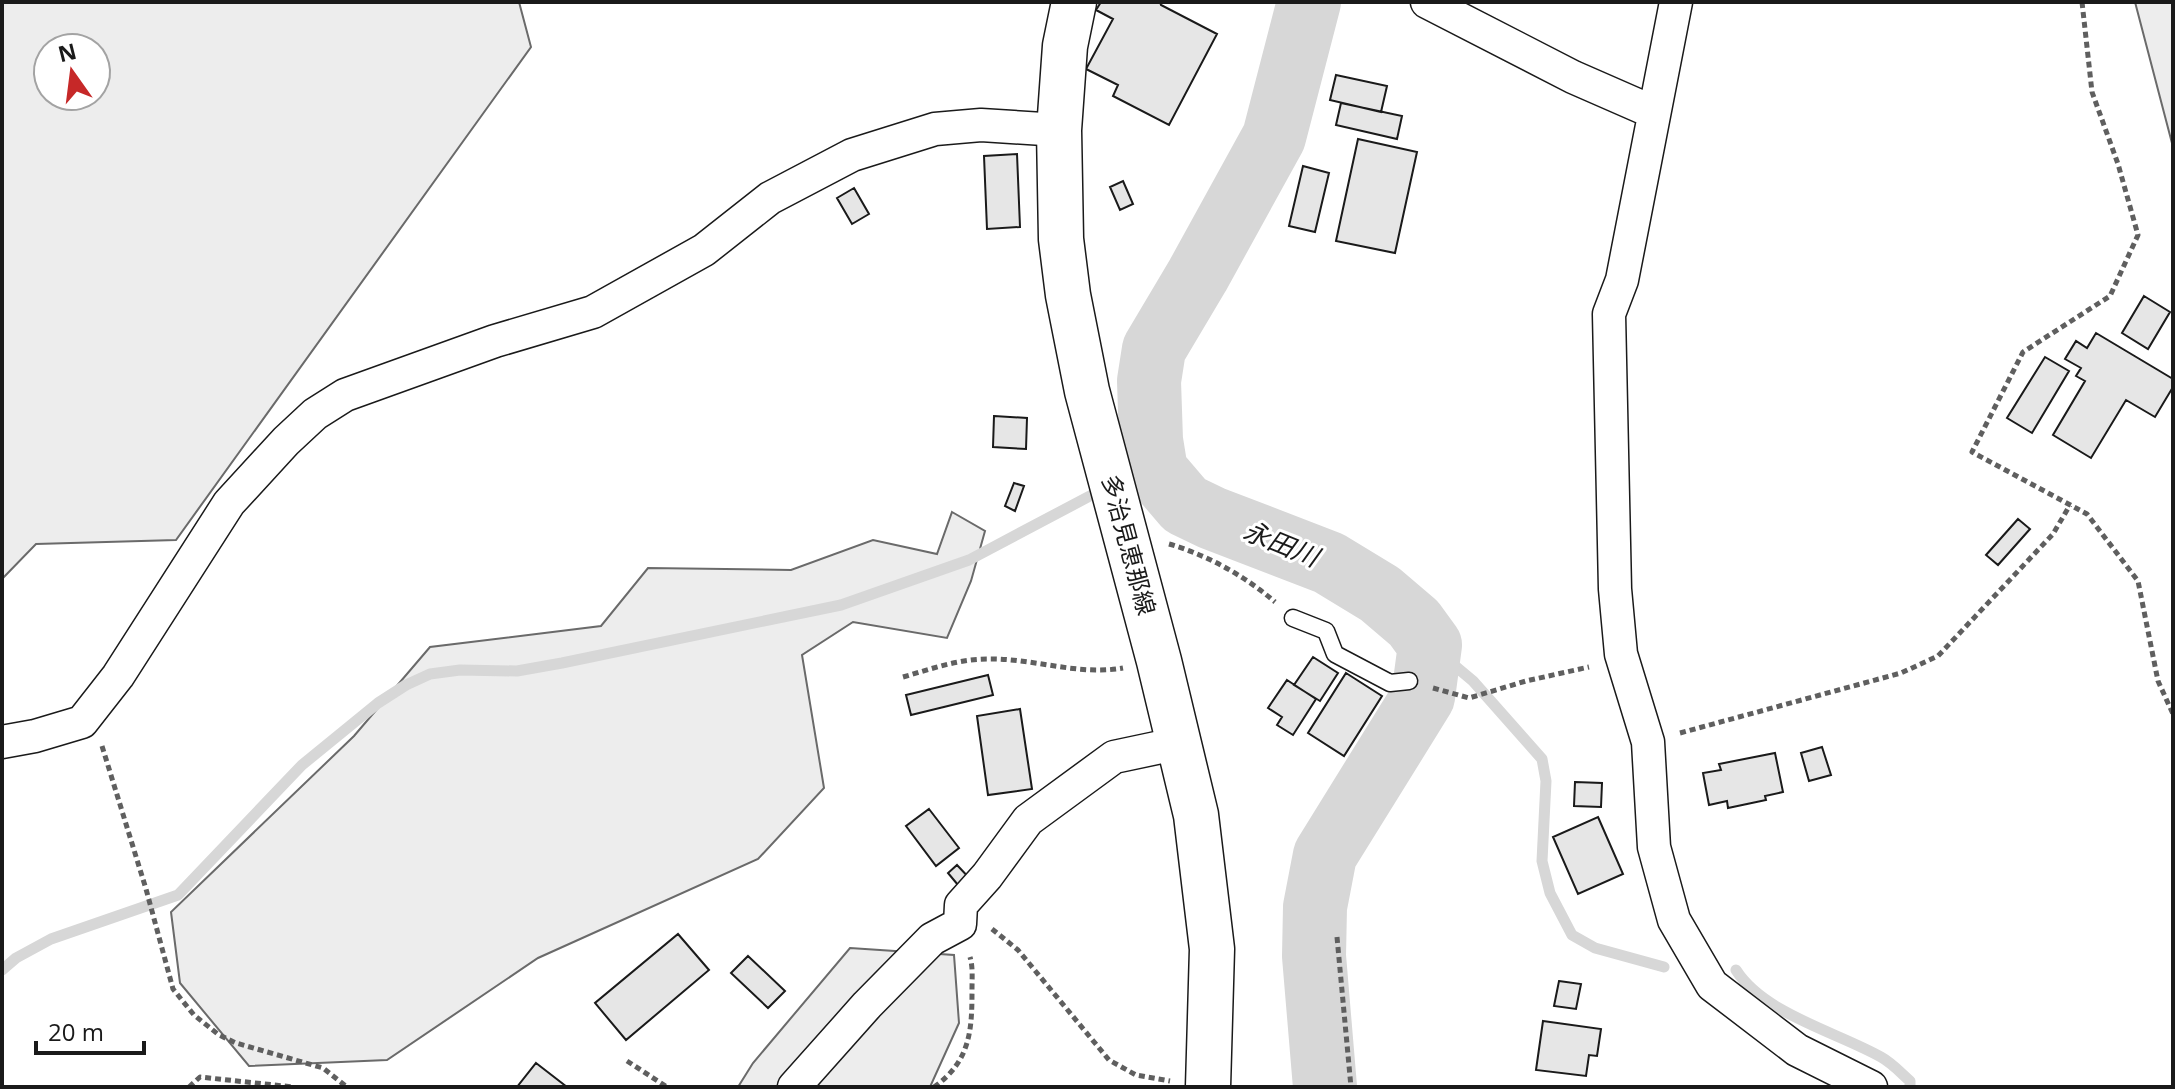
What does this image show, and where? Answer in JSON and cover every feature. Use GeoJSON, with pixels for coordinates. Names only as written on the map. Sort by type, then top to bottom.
{"type":"FeatureCollection","features":[{"type":"Feature","properties":{"kind":"main road","name":"多治見恵那線"},"geometry":{"type":"LineString","coordinates":[[1074,2],[1065,46],[1059,130],[1061,239],[1068,295],[1087,391],[1159,661],[1196,815],[1212,949],[1192,1085]]}},
{"type":"Feature","properties":{"kind":"street"},"geometry":{"type":"LineString","coordinates":[[1427,2],[1573,77],[1653,112]]}},
{"type":"Feature","properties":{"kind":"street"},"geometry":{"type":"LineString","coordinates":[[1676,2],[1622,280],[1609,314],[1615,589],[1623,659],[1648,742],[1654,847],[1674,920],[1712,985],[1797,1050],[1871,1087]]}},
{"type":"Feature","properties":{"kind":"street"},"geometry":{"type":"LineString","coordinates":[[2,742],[82,722],[118,676],[229,503],[315,414],[345,395],[495,341],[593,312],[704,250],[770,198],[852,155],[935,129],[981,125],[1059,130]]}},
{"type":"Feature","properties":{"kind":"street"},"geometry":{"type":"LineString","coordinates":[[794,1087],[867,1005],[932,939],[960,924],[961,905],[987,876],[1028,820],[1114,757],[1180,743]]}},
{"type":"Feature","properties":{"kind":"lane"},"geometry":{"type":"LineString","coordinates":[[1293,618],[1326,631],[1335,654],[1390,683],[1409,681]]}},
{"type":"Feature","properties":{"kind":"path"},"geometry":{"type":"LineString","coordinates":[[2082,2],[2092,92],[2118,164],[2138,235],[2110,296],[2023,352],[1972,452],[2087,514],[2138,581],[2158,681],[2173,714]]}},
{"type":"Feature","properties":{"kind":"path"},"geometry":{"type":"LineString","coordinates":[[1648,742],[1901,673],[1938,656],[2053,534],[2070,505]]}},
{"type":"Feature","properties":{"kind":"path"},"geometry":{"type":"LineString","coordinates":[[1131,553],[1165,543],[1192,551],[1255,585],[1293,618]]}},
{"type":"Feature","properties":{"kind":"path"},"geometry":{"type":"LineString","coordinates":[[903,677],[956,661],[989,659],[1100,672],[1159,661]]}},
{"type":"Feature","properties":{"kind":"path"},"geometry":{"type":"LineString","coordinates":[[1445,691],[1469,698],[1526,681],[1623,659]]}},
{"type":"Feature","properties":{"kind":"path"},"geometry":{"type":"LineString","coordinates":[[85,718],[98,733],[173,989],[194,1015],[219,1035],[236,1043],[323,1068],[347,1087]]}},
{"type":"Feature","properties":{"kind":"path"},"geometry":{"type":"LineString","coordinates":[[934,1087],[964,1052],[972,1029],[972,963],[960,924],[994,929],[1018,950],[1109,1060],[1136,1075],[1192,1085]]}},
{"type":"Feature","properties":{"kind":"path"},"geometry":{"type":"LineString","coordinates":[[1337,937],[1351,1087]]}},
{"type":"Feature","properties":{"kind":"path"},"geometry":{"type":"LineString","coordinates":[[627,1061],[667,1087]]}},
{"type":"Feature","properties":{"kind":"path"},"geometry":{"type":"LineString","coordinates":[[189,1087],[200,1077],[293,1087]]}},
{"type":"Feature","properties":{"kind":"shaded area"},"geometry":{"type":"Polygon","coordinates":[[[2,2],[519,2],[531,47],[176,540],[36,544],[2,579],[2,2]]]}},
{"type":"Feature","properties":{"kind":"shaded area"},"geometry":{"type":"Polygon","coordinates":[[[2135,2],[2173,2],[2173,147],[2135,2]]]}},
{"type":"Feature","properties":{"kind":"shaded area"},"geometry":{"type":"Polygon","coordinates":[[[952,512],[985,531],[971,581],[947,638],[853,622],[802,655],[824,788],[758,859],[538,958],[387,1060],[249,1066],[180,983],[171,912],[354,736],[430,647],[601,626],[648,568],[791,570],[873,540],[937,554],[952,512]]]}},
{"type":"Feature","properties":{"kind":"shaded area"},"geometry":{"type":"Polygon","coordinates":[[[850,948],[954,955],[959,1023],[930,1087],[738,1087],[753,1063],[850,948]]]}},
{"type":"Feature","properties":{"kind":"building"},"geometry":{"type":"Polygon","coordinates":[[[1101,2],[1160,2],[1217,34],[1169,125],[1113,96],[1118,85],[1086,69],[1113,19],[1096,10],[1101,2]]]}},
{"type":"Feature","properties":{"kind":"building"},"geometry":{"type":"Polygon","coordinates":[[[1336,75],[1387,86],[1381,112],[1330,100],[1336,75]]]}},
{"type":"Feature","properties":{"kind":"building"},"geometry":{"type":"Polygon","coordinates":[[[1341,103],[1402,116],[1397,139],[1336,125],[1341,103]]]}},
{"type":"Feature","properties":{"kind":"building"},"geometry":{"type":"Polygon","coordinates":[[[1358,139],[1417,152],[1395,253],[1336,241],[1358,139]]]}},
{"type":"Feature","properties":{"kind":"building"},"geometry":{"type":"Polygon","coordinates":[[[1017,154],[1020,227],[987,229],[984,156],[1017,154]]]}},
{"type":"Feature","properties":{"kind":"building"},"geometry":{"type":"Polygon","coordinates":[[[1303,166],[1329,173],[1315,232],[1289,226],[1303,166]]]}},
{"type":"Feature","properties":{"kind":"building"},"geometry":{"type":"Polygon","coordinates":[[[1123,181],[1133,204],[1120,210],[1110,187],[1123,181]]]}},
{"type":"Feature","properties":{"kind":"building"},"geometry":{"type":"Polygon","coordinates":[[[854,188],[869,214],[852,224],[837,198],[854,188]]]}},
{"type":"Feature","properties":{"kind":"building"},"geometry":{"type":"Polygon","coordinates":[[[2144,296],[2170,312],[2148,349],[2122,333],[2144,296]]]}},
{"type":"Feature","properties":{"kind":"building"},"geometry":{"type":"Polygon","coordinates":[[[2096,333],[2173,379],[2173,387],[2155,417],[2126,400],[2091,458],[2053,435],[2085,381],[2076,376],[2081,368],[2065,359],[2076,341],[2087,348],[2096,333]]]}},
{"type":"Feature","properties":{"kind":"building"},"geometry":{"type":"Polygon","coordinates":[[[2045,357],[2069,371],[2032,433],[2007,418],[2045,357]]]}},
{"type":"Feature","properties":{"kind":"building"},"geometry":{"type":"Polygon","coordinates":[[[994,416],[1027,418],[1026,449],[993,447],[994,416]]]}},
{"type":"Feature","properties":{"kind":"building"},"geometry":{"type":"Polygon","coordinates":[[[1014,483],[1024,486],[1015,511],[1005,506],[1014,483]]]}},
{"type":"Feature","properties":{"kind":"building"},"geometry":{"type":"Polygon","coordinates":[[[2018,519],[2030,529],[1998,565],[1986,555],[2018,519]]]}},
{"type":"Feature","properties":{"kind":"building"},"geometry":{"type":"Polygon","coordinates":[[[1313,657],[1338,673],[1320,701],[1294,685],[1313,657]]]}},
{"type":"Feature","properties":{"kind":"building"},"geometry":{"type":"Polygon","coordinates":[[[1346,673],[1382,696],[1344,756],[1308,733],[1346,673]]]}},
{"type":"Feature","properties":{"kind":"building"},"geometry":{"type":"Polygon","coordinates":[[[988,675],[993,695],[911,715],[906,695],[988,675]]]}},
{"type":"Feature","properties":{"kind":"building"},"geometry":{"type":"Polygon","coordinates":[[[1287,680],[1316,699],[1293,735],[1277,725],[1282,717],[1268,708],[1287,680]]]}},
{"type":"Feature","properties":{"kind":"building"},"geometry":{"type":"Polygon","coordinates":[[[1020,709],[1032,789],[988,795],[977,716],[1020,709]]]}},
{"type":"Feature","properties":{"kind":"building"},"geometry":{"type":"Polygon","coordinates":[[[1822,747],[1831,775],[1809,781],[1801,753],[1822,747]]]}},
{"type":"Feature","properties":{"kind":"building"},"geometry":{"type":"Polygon","coordinates":[[[1775,753],[1783,792],[1765,796],[1766,800],[1728,808],[1727,801],[1709,805],[1703,773],[1721,770],[1719,764],[1775,753]]]}},
{"type":"Feature","properties":{"kind":"building"},"geometry":{"type":"Polygon","coordinates":[[[1575,782],[1602,783],[1601,807],[1574,806],[1575,782]]]}},
{"type":"Feature","properties":{"kind":"building"},"geometry":{"type":"Polygon","coordinates":[[[929,809],[959,848],[936,866],[906,826],[929,809]]]}},
{"type":"Feature","properties":{"kind":"building"},"geometry":{"type":"Polygon","coordinates":[[[1598,817],[1623,874],[1578,894],[1553,837],[1598,817]]]}},
{"type":"Feature","properties":{"kind":"building"},"geometry":{"type":"Polygon","coordinates":[[[957,865],[973,882],[963,891],[948,873],[957,865]]]}},
{"type":"Feature","properties":{"kind":"building"},"geometry":{"type":"Polygon","coordinates":[[[678,934],[709,970],[626,1040],[595,1003],[678,934]]]}},
{"type":"Feature","properties":{"kind":"building"},"geometry":{"type":"Polygon","coordinates":[[[748,956],[785,991],[768,1008],[731,973],[748,956]]]}},
{"type":"Feature","properties":{"kind":"building"},"geometry":{"type":"Polygon","coordinates":[[[1559,981],[1581,984],[1576,1009],[1554,1006],[1559,981]]]}},
{"type":"Feature","properties":{"kind":"building"},"geometry":{"type":"Polygon","coordinates":[[[1543,1021],[1601,1029],[1597,1056],[1589,1055],[1586,1076],[1536,1070],[1543,1021]]]}},
{"type":"Feature","properties":{"kind":"building"},"geometry":{"type":"Polygon","coordinates":[[[536,1063],[567,1087],[517,1087],[536,1063]]]}},
{"type":"Feature","properties":{"kind":"waterway","name":"永田川"},"geometry":{"type":"LineString","coordinates":[[1309,2],[1274,137],[1154,349],[1149,381],[1151,440],[1156,471],[1185,505],[1329,563],[1380,594],[1414,623],[1430,645],[1423,697],[1325,855],[1315,907],[1314,956],[1325,1087]]}},
{"type":"Feature","properties":{"kind":"waterway"},"geometry":{"type":"LineString","coordinates":[[1118,481],[1155,462]]}},
{"type":"Feature","properties":{"kind":"waterway"},"geometry":{"type":"LineString","coordinates":[[2,970],[16,958],[51,939],[178,895],[302,765],[378,703],[430,674],[460,670],[517,671],[841,605],[969,560],[1103,489]]}},
{"type":"Feature","properties":{"kind":"waterway"},"geometry":{"type":"LineString","coordinates":[[1430,645],[1473,681],[1542,759],[1546,781],[1542,861],[1550,893],[1572,935],[1595,948],[1664,967]]}},
{"type":"Feature","properties":{"kind":"waterway"},"geometry":{"type":"LineString","coordinates":[[1736,970],[1764,999],[1802,1021],[1885,1059],[1910,1081],[1910,1087]]}}]}
